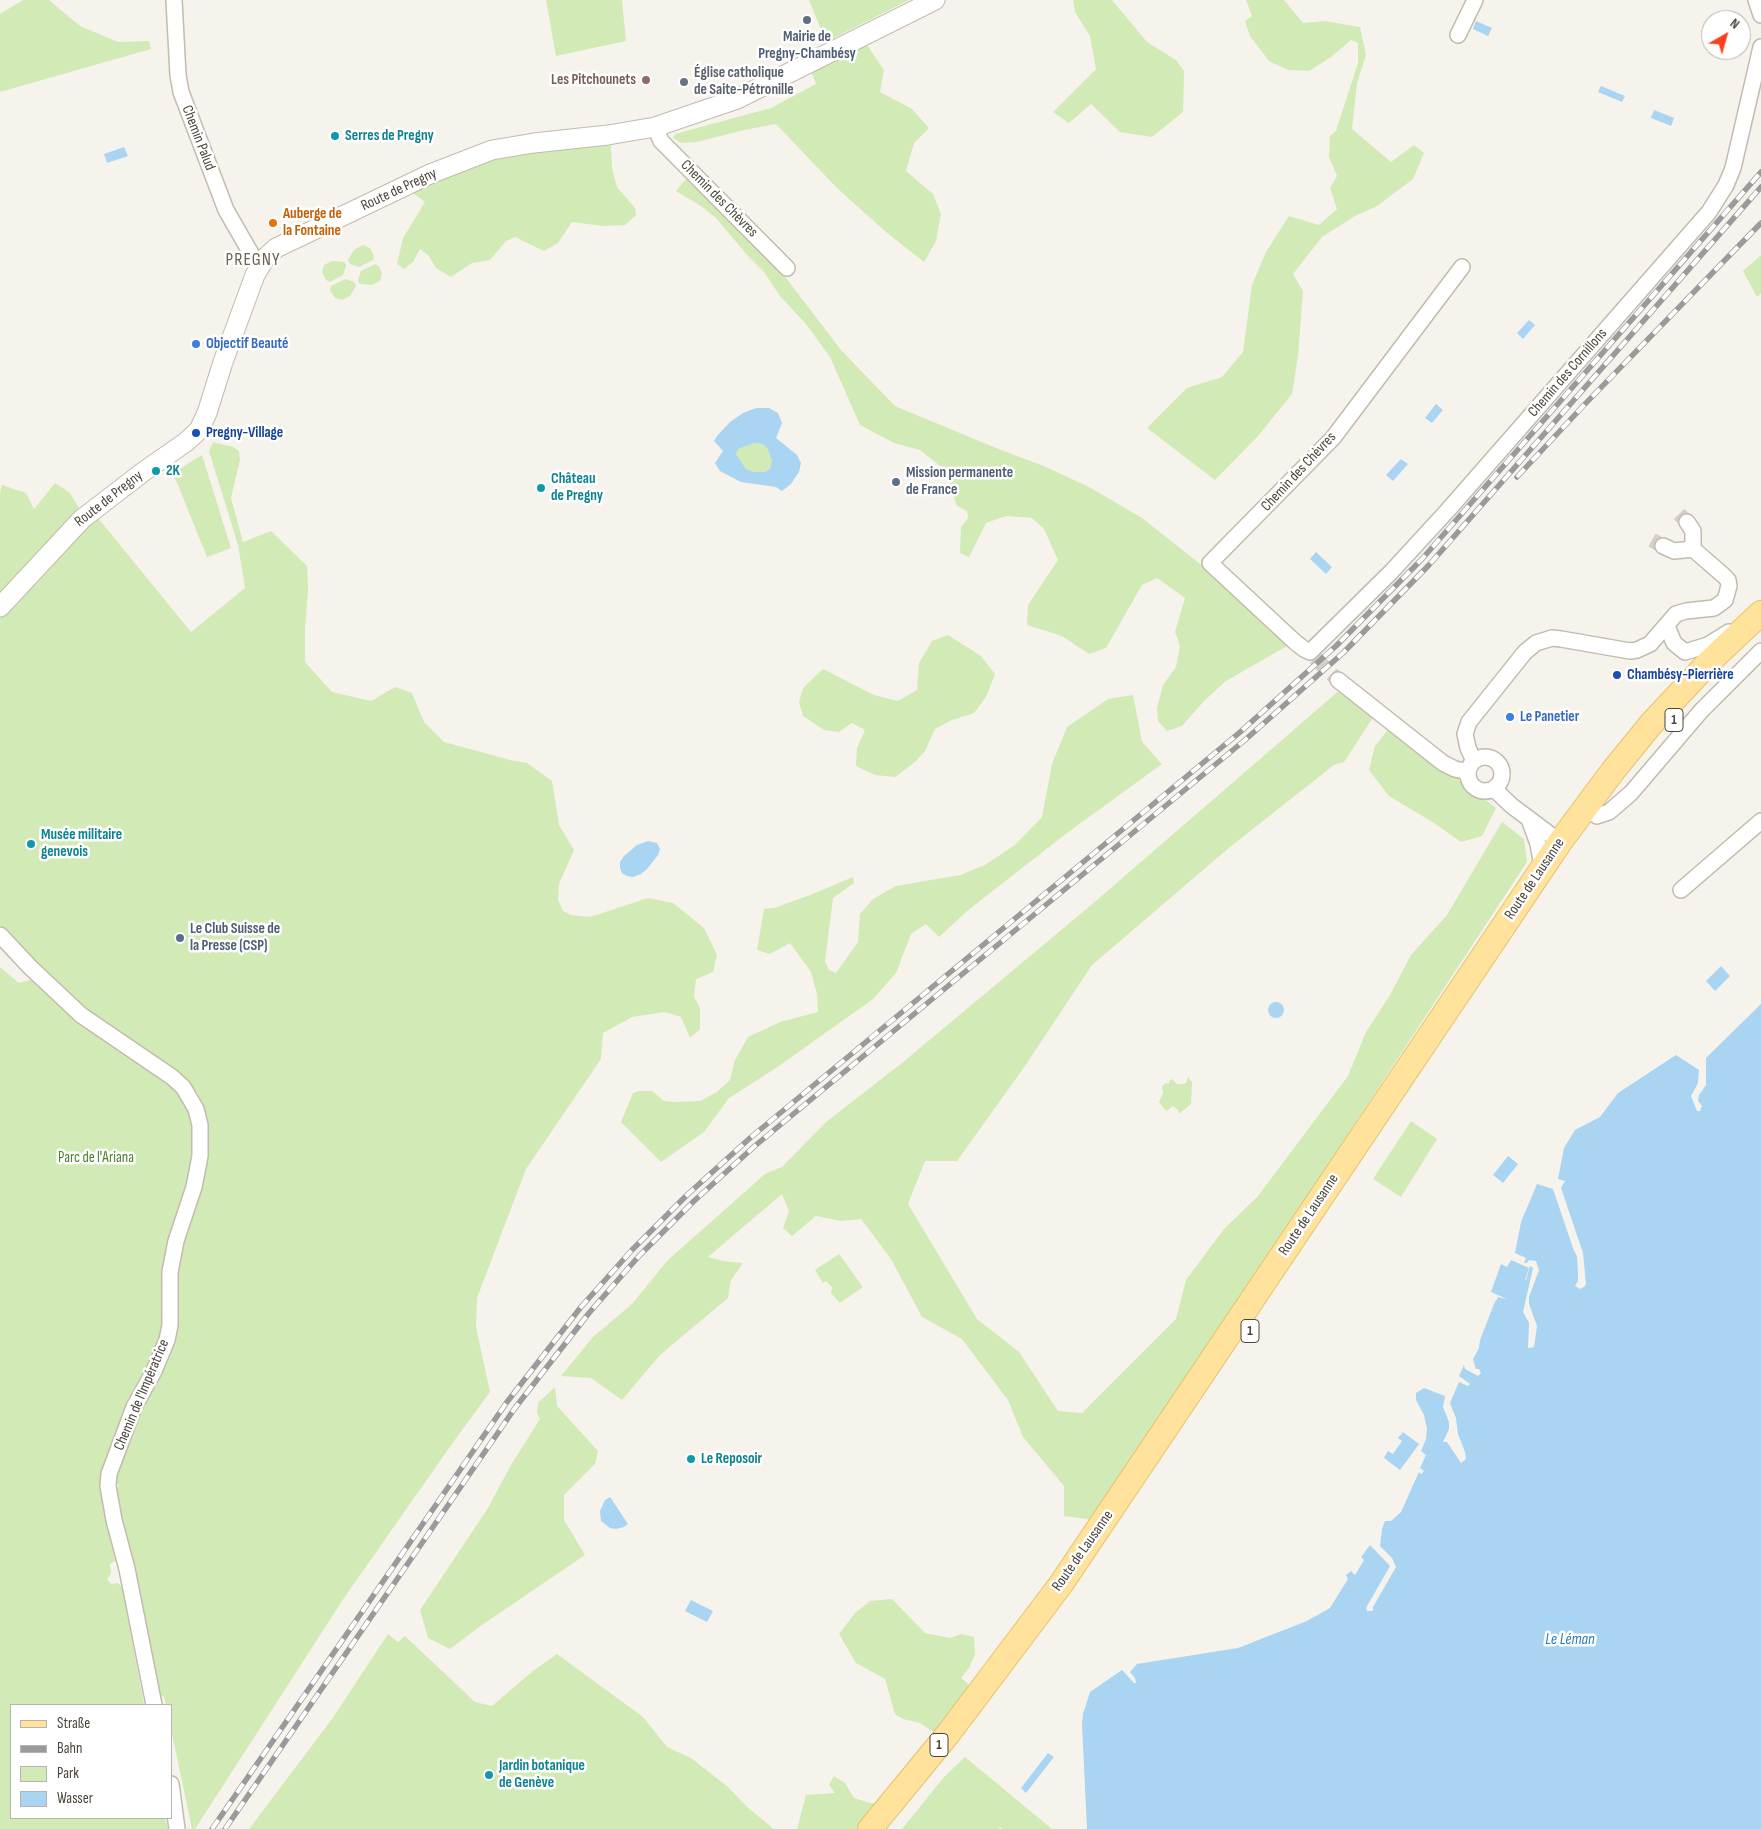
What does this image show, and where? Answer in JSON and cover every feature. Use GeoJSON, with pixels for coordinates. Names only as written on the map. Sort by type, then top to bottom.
{"type":"FeatureCollection","features":[{"type":"Feature","properties":{"kind":"main road","name":"Route de Lausanne"},"geometry":{"type":"LineString","coordinates":[[889,1829],[972,1727],[1050,1626],[1086,1574],[1566,846],[1612,772],[1651,724],[1711,660],[1761,612]]}},
{"type":"Feature","properties":{"kind":"main road","name":"Route de Lausanne"},"geometry":{"type":"LineString","coordinates":[[870,1829],[954,1726],[1050,1598],[1540,870],[1597,816],[1661,735],[1700,692],[1761,632]]}},
{"type":"Feature","properties":{"kind":"street","name":"Chemin Palud"},"geometry":{"type":"LineString","coordinates":[[174,0],[177,70],[181,92],[226,210],[253,257],[260,264]]}},
{"type":"Feature","properties":{"kind":"street","name":"Route de Pregny"},"geometry":{"type":"LineString","coordinates":[[0,607],[82,519],[142,472],[186,442],[199,430],[207,413],[233,335],[260,264],[276,248],[430,174],[492,150],[655,127],[745,95],[935,0]]}},
{"type":"Feature","properties":{"kind":"street"},"geometry":{"type":"LineString","coordinates":[[1458,35],[1475,0]]}},
{"type":"Feature","properties":{"kind":"street"},"geometry":{"type":"LineString","coordinates":[[1756,0],[1761,15]]}},
{"type":"Feature","properties":{"kind":"street","name":"Chemin des Cornillons"},"geometry":{"type":"LineString","coordinates":[[1313,655],[1448,510],[1710,212],[1726,185],[1733,168],[1761,47]]}},
{"type":"Feature","properties":{"kind":"street","name":"Chemin des Chèvres"},"geometry":{"type":"LineString","coordinates":[[655,127],[661,141],[788,268]]}},
{"type":"Feature","properties":{"kind":"street","name":"Chemin des Chèvres"},"geometry":{"type":"LineString","coordinates":[[1313,655],[1295,642],[1210,563],[1332,438],[1462,267]]}},
{"type":"Feature","properties":{"kind":"street"},"geometry":{"type":"LineString","coordinates":[[1686,522],[1693,531],[1693,549]]}},
{"type":"Feature","properties":{"kind":"street"},"geometry":{"type":"LineString","coordinates":[[1338,680],[1443,763],[1455,769],[1471,766],[1485,757],[1491,758],[1499,765],[1502,778],[1499,785],[1494,789],[1483,792],[1470,783],[1471,766],[1465,734],[1469,722],[1525,652],[1536,643],[1552,638],[1630,651],[1644,648],[1667,626],[1676,614],[1714,608],[1722,604],[1728,596],[1728,580],[1693,549],[1674,551],[1663,546]]}},
{"type":"Feature","properties":{"kind":"street"},"geometry":{"type":"LineString","coordinates":[[1667,626],[1674,643],[1685,652],[1708,645],[1761,612]]}},
{"type":"Feature","properties":{"kind":"street","name":"Route de Lausanne"},"geometry":{"type":"LineString","coordinates":[[1597,816],[1609,812],[1631,793],[1701,711],[1758,661]]}},
{"type":"Feature","properties":{"kind":"street"},"geometry":{"type":"LineString","coordinates":[[1494,789],[1529,819],[1566,846]]}},
{"type":"Feature","properties":{"kind":"street"},"geometry":{"type":"LineString","coordinates":[[1529,819],[1538,844],[1541,860],[1540,870]]}},
{"type":"Feature","properties":{"kind":"street"},"geometry":{"type":"LineString","coordinates":[[1682,890],[1761,822]]}},
{"type":"Feature","properties":{"kind":"street","name":"Chemin de l'Impératrice"},"geometry":{"type":"LineString","coordinates":[[0,935],[30,967],[81,1015],[172,1077],[183,1087],[196,1109],[200,1125],[200,1156],[194,1187],[176,1241],[170,1272],[170,1325],[167,1340],[154,1371],[134,1407],[110,1474],[108,1486],[114,1520],[127,1569],[154,1704]]}},
{"type":"Feature","properties":{"kind":"street"},"geometry":{"type":"LineString","coordinates":[[172,1792],[177,1829]]}},
{"type":"Feature","properties":{"kind":"green space"},"geometry":{"type":"Polygon","coordinates":[[[23,0],[49,0],[80,26],[118,42],[149,41],[151,49],[0,92],[0,14],[23,0]]]}},
{"type":"Feature","properties":{"kind":"green space"},"geometry":{"type":"Polygon","coordinates":[[[546,0],[622,0],[626,41],[556,56],[546,0]]]}},
{"type":"Feature","properties":{"kind":"green space"},"geometry":{"type":"Polygon","coordinates":[[[809,0],[909,0],[826,42],[809,0]]]}},
{"type":"Feature","properties":{"kind":"green space"},"geometry":{"type":"Polygon","coordinates":[[[1073,0],[1112,0],[1147,42],[1176,60],[1184,71],[1183,112],[1152,137],[1120,132],[1091,104],[1069,123],[1053,112],[1096,69],[1090,36],[1075,12],[1073,0]]]}},
{"type":"Feature","properties":{"kind":"green space"},"geometry":{"type":"Polygon","coordinates":[[[1246,0],[1284,0],[1303,23],[1325,21],[1360,27],[1366,55],[1357,83],[1352,129],[1391,162],[1414,145],[1424,153],[1413,179],[1377,206],[1355,216],[1322,237],[1293,274],[1303,291],[1298,356],[1292,394],[1258,436],[1215,480],[1147,428],[1187,388],[1222,377],[1243,352],[1252,285],[1266,252],[1289,216],[1319,225],[1337,209],[1330,188],[1337,176],[1329,157],[1330,136],[1336,131],[1358,63],[1358,43],[1351,40],[1331,57],[1309,71],[1288,70],[1269,61],[1250,36],[1245,21],[1252,16],[1246,0]]]}},
{"type":"Feature","properties":{"kind":"green space"},"geometry":{"type":"Polygon","coordinates":[[[867,45],[884,70],[880,92],[912,109],[929,128],[914,143],[906,171],[933,194],[941,214],[936,241],[924,262],[886,232],[837,188],[776,124],[697,142],[681,143],[673,138],[675,134],[771,108],[816,84],[811,71],[867,45]]]}},
{"type":"Feature","properties":{"kind":"green space"},"geometry":{"type":"Polygon","coordinates":[[[604,143],[611,146],[612,168],[617,187],[635,208],[636,215],[625,225],[603,226],[572,222],[558,243],[544,251],[515,237],[506,241],[490,260],[472,263],[451,277],[436,268],[428,255],[420,249],[413,262],[404,269],[397,264],[403,238],[425,202],[414,194],[413,190],[502,156],[604,143]]]}},
{"type":"Feature","properties":{"kind":"green space"},"geometry":{"type":"Polygon","coordinates":[[[687,178],[786,278],[841,350],[895,406],[1046,467],[1089,487],[1142,518],[1209,571],[1287,646],[1226,681],[1204,701],[1182,726],[1167,731],[1158,721],[1157,708],[1163,685],[1176,667],[1180,646],[1175,632],[1185,598],[1157,578],[1142,585],[1106,648],[1089,654],[1062,636],[1027,625],[1028,605],[1058,560],[1044,529],[1032,518],[1006,516],[986,523],[969,557],[960,553],[961,527],[968,518],[967,511],[957,506],[944,469],[920,450],[894,443],[860,425],[830,357],[806,324],[780,296],[764,272],[716,218],[701,206],[676,191],[687,178]]]}},
{"type":"Feature","properties":{"kind":"green space"},"geometry":{"type":"Polygon","coordinates":[[[363,245],[370,248],[374,256],[373,260],[359,267],[350,264],[348,260],[350,256],[355,249],[363,245]]]}},
{"type":"Feature","properties":{"kind":"green space"},"geometry":{"type":"Polygon","coordinates":[[[1761,255],[1761,293],[1757,297],[1743,271],[1761,255]]]}},
{"type":"Feature","properties":{"kind":"green space"},"geometry":{"type":"Polygon","coordinates":[[[332,261],[345,262],[346,266],[343,275],[330,282],[326,280],[322,272],[324,265],[332,261]]]}},
{"type":"Feature","properties":{"kind":"green space"},"geometry":{"type":"Polygon","coordinates":[[[375,264],[379,266],[382,274],[380,281],[372,285],[360,284],[358,281],[361,271],[375,264]]]}},
{"type":"Feature","properties":{"kind":"green space"},"geometry":{"type":"Polygon","coordinates":[[[345,279],[354,282],[356,286],[350,296],[342,300],[335,298],[330,290],[331,286],[345,279]]]}},
{"type":"Feature","properties":{"kind":"green space"},"geometry":{"type":"Polygon","coordinates":[[[213,442],[233,447],[239,451],[240,460],[231,498],[243,542],[271,531],[307,566],[305,662],[332,692],[371,701],[395,687],[412,693],[424,722],[444,742],[527,763],[552,781],[559,825],[574,850],[559,884],[558,900],[563,911],[571,915],[590,917],[648,898],[673,903],[704,928],[717,955],[713,972],[696,979],[694,997],[700,1008],[700,1029],[690,1038],[681,1017],[665,1012],[632,1017],[603,1033],[601,1059],[526,1169],[477,1298],[476,1327],[490,1392],[344,1598],[195,1829],[192,1829],[172,1734],[172,1704],[166,1704],[164,1697],[158,1693],[135,1568],[126,1559],[113,1492],[119,1486],[114,1480],[139,1408],[156,1378],[183,1233],[206,1171],[209,1131],[198,1094],[190,1083],[76,1002],[0,925],[0,616],[98,518],[191,632],[245,588],[238,545],[209,451],[213,442]]]}},
{"type":"Feature","properties":{"kind":"green space"},"geometry":{"type":"Polygon","coordinates":[[[754,443],[763,444],[767,448],[772,461],[770,469],[764,472],[754,472],[746,469],[736,454],[738,449],[754,443]]]}},
{"type":"Feature","properties":{"kind":"green space"},"geometry":{"type":"Polygon","coordinates":[[[202,455],[231,548],[207,557],[173,473],[202,455]]]}},
{"type":"Feature","properties":{"kind":"green space"},"geometry":{"type":"Polygon","coordinates":[[[55,483],[70,493],[79,508],[0,593],[0,493],[2,485],[26,493],[34,509],[55,483]]]}},
{"type":"Feature","properties":{"kind":"green space"},"geometry":{"type":"Polygon","coordinates":[[[948,635],[981,656],[995,674],[986,697],[974,713],[952,720],[935,729],[925,751],[915,762],[895,777],[875,775],[856,766],[857,748],[865,730],[852,723],[839,732],[824,730],[803,716],[799,702],[803,688],[823,669],[874,695],[898,701],[917,690],[919,663],[932,641],[948,635]]]}},
{"type":"Feature","properties":{"kind":"green space"},"geometry":{"type":"Polygon","coordinates":[[[1341,689],[1374,716],[1344,762],[1334,765],[1230,847],[1092,965],[1025,1066],[957,1161],[925,1161],[908,1204],[977,1319],[1019,1352],[1058,1411],[1082,1413],[1176,1319],[1186,1280],[1224,1229],[1258,1196],[1348,1076],[1366,1032],[1390,995],[1411,955],[1447,915],[1502,822],[1524,839],[1527,862],[1094,1520],[1064,1516],[1064,1486],[1023,1437],[1008,1400],[962,1339],[922,1317],[891,1259],[861,1219],[841,1221],[816,1216],[792,1236],[783,1228],[789,1211],[782,1194],[708,1257],[743,1263],[731,1280],[728,1298],[660,1355],[622,1400],[591,1378],[561,1376],[593,1337],[632,1304],[668,1260],[765,1174],[782,1167],[826,1122],[902,1063],[1090,906],[1341,689]]]}},
{"type":"Feature","properties":{"kind":"green space"},"geometry":{"type":"Polygon","coordinates":[[[1133,695],[1142,742],[1162,764],[1067,833],[967,911],[939,937],[926,924],[911,934],[896,973],[873,999],[776,1068],[729,1098],[704,1132],[661,1162],[621,1122],[633,1093],[639,1091],[652,1091],[664,1101],[676,1102],[700,1101],[717,1092],[730,1080],[735,1060],[748,1037],[780,1022],[818,1012],[817,994],[811,972],[790,943],[770,954],[757,950],[764,909],[774,908],[813,894],[853,877],[854,883],[833,898],[825,961],[829,970],[836,973],[858,942],[860,914],[873,899],[896,886],[960,875],[985,865],[1015,845],[1042,817],[1052,764],[1067,727],[1108,699],[1133,695]]]}},
{"type":"Feature","properties":{"kind":"green space"},"geometry":{"type":"Polygon","coordinates":[[[1390,727],[1496,808],[1482,836],[1461,842],[1389,796],[1369,770],[1375,746],[1390,727]]]}},
{"type":"Feature","properties":{"kind":"green space","name":"Parc de l'Ariana"},"geometry":{"type":"Polygon","coordinates":[[[0,967],[19,983],[33,979],[84,1023],[87,1029],[96,1032],[172,1083],[192,1112],[195,1141],[190,1183],[163,1260],[162,1334],[108,1464],[118,1559],[110,1564],[111,1573],[107,1579],[111,1584],[118,1583],[122,1587],[144,1704],[10,1704],[10,1819],[165,1819],[168,1829],[0,1829],[0,967]]]}},
{"type":"Feature","properties":{"kind":"green space"},"geometry":{"type":"Polygon","coordinates":[[[1188,1077],[1192,1082],[1191,1104],[1179,1114],[1178,1110],[1173,1106],[1166,1111],[1159,1102],[1163,1093],[1162,1086],[1166,1083],[1169,1084],[1169,1081],[1172,1079],[1177,1084],[1186,1083],[1188,1077]]]}},
{"type":"Feature","properties":{"kind":"green space"},"geometry":{"type":"Polygon","coordinates":[[[1411,1121],[1437,1139],[1401,1197],[1373,1179],[1411,1121]]]}},
{"type":"Feature","properties":{"kind":"green space"},"geometry":{"type":"Polygon","coordinates":[[[839,1254],[863,1287],[840,1303],[831,1293],[832,1287],[826,1281],[823,1283],[815,1270],[839,1254]]]}},
{"type":"Feature","properties":{"kind":"green space"},"geometry":{"type":"Polygon","coordinates":[[[555,1387],[557,1406],[598,1451],[595,1464],[564,1495],[564,1520],[585,1555],[450,1649],[428,1638],[420,1610],[488,1508],[511,1465],[540,1419],[537,1413],[538,1403],[555,1387]]]}},
{"type":"Feature","properties":{"kind":"green space"},"geometry":{"type":"Polygon","coordinates":[[[892,1599],[925,1633],[950,1638],[961,1634],[974,1637],[975,1655],[969,1668],[961,1678],[972,1687],[935,1733],[920,1723],[903,1719],[895,1714],[885,1679],[856,1663],[839,1634],[855,1613],[870,1601],[892,1599]]]}},
{"type":"Feature","properties":{"kind":"green space","name":"Jardin botanique de Genève"},"geometry":{"type":"Polygon","coordinates":[[[388,1634],[398,1642],[405,1636],[475,1702],[492,1706],[533,1671],[557,1654],[643,1717],[667,1747],[691,1758],[728,1787],[747,1807],[774,1829],[249,1829],[332,1719],[388,1634]]]}},
{"type":"Feature","properties":{"kind":"green space"},"geometry":{"type":"Polygon","coordinates":[[[965,1757],[1052,1829],[1003,1829],[1000,1827],[998,1829],[902,1829],[944,1777],[965,1757]]]}},
{"type":"Feature","properties":{"kind":"green space"},"geometry":{"type":"Polygon","coordinates":[[[834,1776],[845,1783],[854,1798],[870,1803],[878,1803],[856,1829],[797,1829],[806,1795],[835,1793],[829,1785],[834,1776]]]}},
{"type":"Feature","properties":{"kind":"water"},"geometry":{"type":"Polygon","coordinates":[[[1476,21],[1492,28],[1488,36],[1473,29],[1476,21]]]}},
{"type":"Feature","properties":{"kind":"water"},"geometry":{"type":"Polygon","coordinates":[[[1601,86],[1625,96],[1622,102],[1598,92],[1601,86]]]}},
{"type":"Feature","properties":{"kind":"water"},"geometry":{"type":"Polygon","coordinates":[[[1654,110],[1674,118],[1671,126],[1651,118],[1654,110]]]}},
{"type":"Feature","properties":{"kind":"water"},"geometry":{"type":"Polygon","coordinates":[[[124,147],[128,156],[107,163],[104,154],[124,147]]]}},
{"type":"Feature","properties":{"kind":"water"},"geometry":{"type":"Polygon","coordinates":[[[1529,320],[1535,325],[1523,339],[1517,333],[1529,320]]]}},
{"type":"Feature","properties":{"kind":"water"},"geometry":{"type":"Polygon","coordinates":[[[1436,404],[1443,410],[1432,423],[1425,418],[1436,404]]]}},
{"type":"Feature","properties":{"kind":"water"},"geometry":{"type":"Polygon","coordinates":[[[756,408],[769,408],[778,413],[782,423],[776,438],[797,455],[801,463],[799,472],[791,484],[782,491],[776,487],[741,482],[720,471],[715,463],[723,451],[714,441],[730,422],[743,413],[756,408]],[[754,443],[738,449],[736,454],[746,469],[754,472],[764,472],[770,469],[772,461],[767,448],[763,444],[754,443]]]}},
{"type":"Feature","properties":{"kind":"water"},"geometry":{"type":"Polygon","coordinates":[[[1401,459],[1408,464],[1393,481],[1386,475],[1401,459]]]}},
{"type":"Feature","properties":{"kind":"water"},"geometry":{"type":"Polygon","coordinates":[[[1316,552],[1332,567],[1326,574],[1310,559],[1316,552]]]}},
{"type":"Feature","properties":{"kind":"water"},"geometry":{"type":"Polygon","coordinates":[[[648,841],[657,843],[660,849],[658,855],[647,869],[633,877],[622,873],[620,862],[624,856],[637,845],[648,841]]]}},
{"type":"Feature","properties":{"kind":"water"},"geometry":{"type":"Polygon","coordinates":[[[1721,966],[1730,976],[1715,991],[1706,981],[1721,966]]]}},
{"type":"Feature","properties":{"kind":"water"},"geometry":{"type":"Polygon","coordinates":[[[1276,1002],[1284,1010],[1276,1018],[1268,1010],[1276,1002]]]}},
{"type":"Feature","properties":{"kind":"water","name":"Le Léman"},"geometry":{"type":"Polygon","coordinates":[[[1761,1004],[1761,1829],[1087,1829],[1082,1724],[1090,1692],[1122,1670],[1136,1683],[1135,1678],[1130,1672],[1137,1664],[1238,1648],[1307,1621],[1330,1608],[1348,1579],[1346,1575],[1351,1571],[1355,1575],[1364,1560],[1361,1557],[1370,1545],[1390,1566],[1366,1608],[1367,1611],[1373,1611],[1373,1607],[1396,1567],[1392,1558],[1380,1546],[1382,1529],[1385,1521],[1391,1521],[1401,1512],[1419,1472],[1421,1474],[1424,1471],[1420,1468],[1426,1455],[1421,1451],[1426,1439],[1427,1429],[1424,1415],[1416,1400],[1416,1393],[1424,1388],[1445,1396],[1443,1407],[1449,1422],[1449,1429],[1443,1442],[1447,1442],[1461,1463],[1466,1459],[1465,1452],[1450,1403],[1459,1382],[1468,1386],[1470,1384],[1459,1376],[1464,1365],[1465,1369],[1478,1376],[1481,1373],[1479,1369],[1476,1369],[1473,1359],[1479,1348],[1480,1340],[1494,1304],[1498,1297],[1507,1299],[1491,1292],[1501,1264],[1507,1267],[1511,1260],[1529,1268],[1525,1280],[1530,1266],[1533,1268],[1523,1312],[1529,1323],[1528,1348],[1534,1347],[1537,1326],[1529,1304],[1529,1297],[1539,1270],[1536,1261],[1529,1260],[1527,1263],[1524,1263],[1526,1258],[1515,1253],[1521,1222],[1537,1184],[1553,1189],[1577,1256],[1578,1281],[1575,1286],[1580,1289],[1586,1284],[1583,1253],[1561,1188],[1565,1181],[1558,1179],[1564,1148],[1575,1130],[1600,1117],[1618,1093],[1676,1055],[1699,1070],[1698,1083],[1691,1096],[1697,1111],[1700,1111],[1702,1106],[1698,1101],[1699,1095],[1706,1085],[1706,1058],[1761,1004]]]}},
{"type":"Feature","properties":{"kind":"water"},"geometry":{"type":"Polygon","coordinates":[[[1508,1156],[1518,1164],[1503,1183],[1493,1175],[1508,1156]]]}},
{"type":"Feature","properties":{"kind":"water"},"geometry":{"type":"Polygon","coordinates":[[[1403,1432],[1419,1444],[1400,1470],[1384,1458],[1388,1451],[1393,1454],[1402,1441],[1398,1438],[1403,1432]]]}},
{"type":"Feature","properties":{"kind":"water"},"geometry":{"type":"Polygon","coordinates":[[[610,1497],[628,1524],[624,1527],[610,1528],[601,1521],[600,1511],[605,1500],[610,1497]]]}},
{"type":"Feature","properties":{"kind":"water"},"geometry":{"type":"Polygon","coordinates":[[[691,1600],[713,1611],[707,1622],[685,1611],[691,1600]]]}},
{"type":"Feature","properties":{"kind":"water"},"geometry":{"type":"Polygon","coordinates":[[[1048,1753],[1054,1757],[1026,1793],[1021,1788],[1048,1753]]]}},
{"type":"Feature","properties":{"kind":"tunnel"},"geometry":{"type":"LineString","coordinates":[[1679,514],[1687,522]]}},
{"type":"Feature","properties":{"kind":"tunnel"},"geometry":{"type":"LineString","coordinates":[[1652,540],[1663,546]]}},
{"type":"Feature","properties":{"kind":"tunnel"},"geometry":{"type":"LineString","coordinates":[[1315,658],[1338,680]]}},
{"type":"Feature","properties":{"kind":"railway"},"geometry":{"type":"LineString","coordinates":[[212,1829],[507,1402],[581,1307],[632,1250],[687,1195],[750,1138],[1239,733],[1336,646],[1422,559],[1761,172]]}},
{"type":"Feature","properties":{"kind":"railway"},"geometry":{"type":"LineString","coordinates":[[225,1829],[515,1408],[589,1313],[639,1256],[694,1201],[756,1145],[1245,740],[1343,653],[1429,565],[1761,187]]}},
{"type":"Feature","properties":{"kind":"railway"},"geometry":{"type":"LineString","coordinates":[[1517,477],[1585,404],[1761,223]]}},
{"type":"Feature","properties":{"kind":"place","name":"Mairie de Pregny-Chambésy"},"geometry":{"type":"Point","coordinates":[807,20]}},
{"type":"Feature","properties":{"kind":"place","name":"Les Pitchounets"},"geometry":{"type":"Point","coordinates":[646,80]}},
{"type":"Feature","properties":{"kind":"place","name":"Église catholique de Saite-Pétronille"},"geometry":{"type":"Point","coordinates":[684,82]}},
{"type":"Feature","properties":{"kind":"place","name":"Serres de Pregny"},"geometry":{"type":"Point","coordinates":[335,136]}},
{"type":"Feature","properties":{"kind":"place","name":"Auberge de la Fontaine"},"geometry":{"type":"Point","coordinates":[273,223]}},
{"type":"Feature","properties":{"kind":"place","name":"Objectif Beauté"},"geometry":{"type":"Point","coordinates":[196,344]}},
{"type":"Feature","properties":{"kind":"place","name":"Pregny-Village"},"geometry":{"type":"Point","coordinates":[196,433]}},
{"type":"Feature","properties":{"kind":"place","name":"2K"},"geometry":{"type":"Point","coordinates":[156,471]}},
{"type":"Feature","properties":{"kind":"place","name":"Mission permanente de France"},"geometry":{"type":"Point","coordinates":[896,482]}},
{"type":"Feature","properties":{"kind":"place","name":"Château de Pregny"},"geometry":{"type":"Point","coordinates":[541,488]}},
{"type":"Feature","properties":{"kind":"place","name":"Chambésy-Pierrière"},"geometry":{"type":"Point","coordinates":[1617,675]}},
{"type":"Feature","properties":{"kind":"place","name":"Le Panetier"},"geometry":{"type":"Point","coordinates":[1510,717]}},
{"type":"Feature","properties":{"kind":"place","name":"Musée militaire genevois"},"geometry":{"type":"Point","coordinates":[31,844]}},
{"type":"Feature","properties":{"kind":"place","name":"Le Club Suisse de la Presse (CSP)"},"geometry":{"type":"Point","coordinates":[180,938]}},
{"type":"Feature","properties":{"kind":"place","name":"Le Reposoir"},"geometry":{"type":"Point","coordinates":[691,1459]}},
{"type":"Feature","properties":{"kind":"place","name":"Jardin botanique de Genève"},"geometry":{"type":"Point","coordinates":[489,1775]}},
{"type":"Feature","properties":{"kind":"district","name":"PREGNY"},"geometry":{"type":"Point","coordinates":[253,260]}}]}
